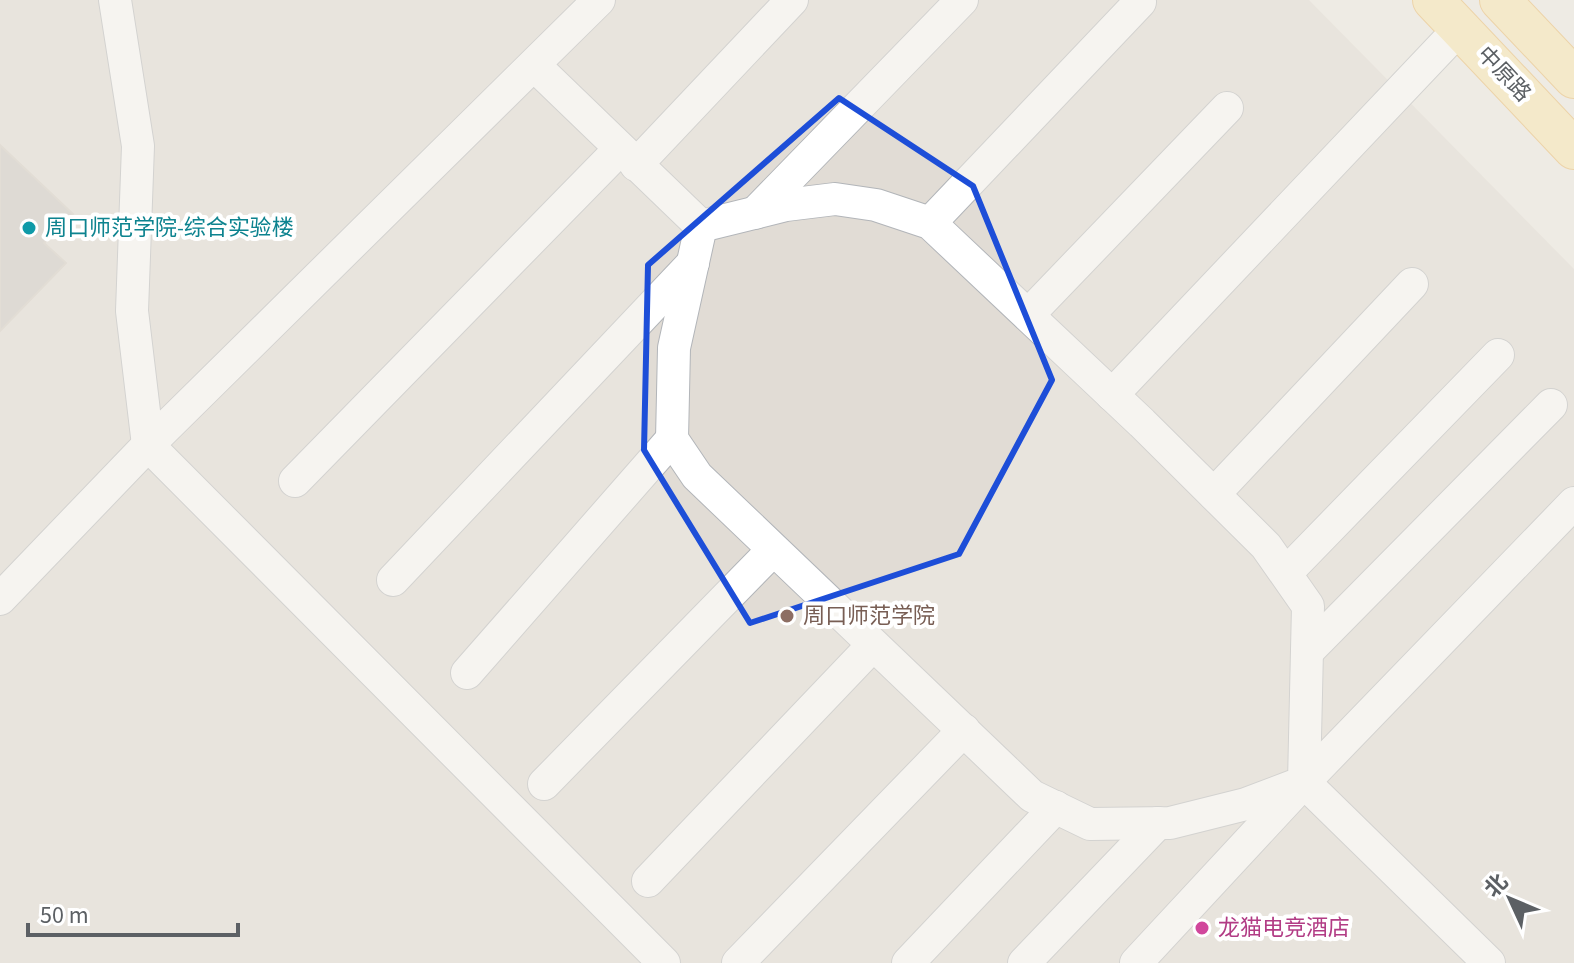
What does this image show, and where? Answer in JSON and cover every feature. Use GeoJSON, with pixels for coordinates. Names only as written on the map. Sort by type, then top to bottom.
{"type":"FeatureCollection","features":[{"type":"Feature","properties":{"kind":"main road","name":"中原路"},"geometry":{"type":"LineString","coordinates":[[1433,0],[1574,149]]}},
{"type":"Feature","properties":{"kind":"main road"},"geometry":{"type":"LineString","coordinates":[[1500,0],[1574,78]]}},
{"type":"Feature","properties":{"kind":"lane"},"geometry":{"type":"LineString","coordinates":[[115,0],[138,146],[132,311],[148,445],[664,963]]}},
{"type":"Feature","properties":{"kind":"lane"},"geometry":{"type":"LineString","coordinates":[[0,599],[148,445],[599,0]]}},
{"type":"Feature","properties":{"kind":"lane"},"geometry":{"type":"LineString","coordinates":[[295,481],[792,0]]}},
{"type":"Feature","properties":{"kind":"lane"},"geometry":{"type":"LineString","coordinates":[[754,213],[962,0]]}},
{"type":"Feature","properties":{"kind":"lane"},"geometry":{"type":"LineString","coordinates":[[930,223],[1140,2]]}},
{"type":"Feature","properties":{"kind":"lane"},"geometry":{"type":"LineString","coordinates":[[1112,395],[1460,28]]}},
{"type":"Feature","properties":{"kind":"lane"},"geometry":{"type":"LineString","coordinates":[[534,65],[701,226]]}},
{"type":"Feature","properties":{"kind":"lane"},"geometry":{"type":"LineString","coordinates":[[1028,315],[1227,108]]}},
{"type":"Feature","properties":{"kind":"lane"},"geometry":{"type":"LineString","coordinates":[[701,226],[786,205],[835,199],[876,205],[930,223],[1266,546],[1308,606],[1304,782],[1489,963]]}},
{"type":"Feature","properties":{"kind":"lane"},"geometry":{"type":"LineString","coordinates":[[701,226],[674,348],[672,439],[697,476],[1032,796],[1090,824],[1170,823],[1246,804],[1304,782]]}},
{"type":"Feature","properties":{"kind":"lane"},"geometry":{"type":"LineString","coordinates":[[393,580],[693,263]]}},
{"type":"Feature","properties":{"kind":"lane"},"geometry":{"type":"LineString","coordinates":[[1214,494],[1412,284]]}},
{"type":"Feature","properties":{"kind":"lane"},"geometry":{"type":"LineString","coordinates":[[1286,573],[1498,355]]}},
{"type":"Feature","properties":{"kind":"lane"},"geometry":{"type":"LineString","coordinates":[[1307,652],[1551,405]]}},
{"type":"Feature","properties":{"kind":"lane"},"geometry":{"type":"LineString","coordinates":[[467,673],[672,439]]}},
{"type":"Feature","properties":{"kind":"lane"},"geometry":{"type":"LineString","coordinates":[[1136,963],[1304,782],[1574,503]]}},
{"type":"Feature","properties":{"kind":"lane"},"geometry":{"type":"LineString","coordinates":[[544,784],[773,550]]}},
{"type":"Feature","properties":{"kind":"lane"},"geometry":{"type":"LineString","coordinates":[[648,881],[873,645]]}},
{"type":"Feature","properties":{"kind":"lane"},"geometry":{"type":"LineString","coordinates":[[738,963],[964,730]]}},
{"type":"Feature","properties":{"kind":"lane"},"geometry":{"type":"LineString","coordinates":[[908,963],[1056,807]]}},
{"type":"Feature","properties":{"kind":"lane"},"geometry":{"type":"LineString","coordinates":[[1024,963],[1158,823]]}},
{"type":"Feature","properties":{"kind":"highlighted area"},"geometry":{"type":"Polygon","coordinates":[[[839,98],[973,186],[1052,380],[959,554],[750,623],[644,450],[648,265],[839,98]]]}},
{"type":"Feature","properties":{"kind":"shaded area","name":"周口师范学院"},"geometry":{"type":"Polygon","coordinates":[[[0,0],[1309,0],[1574,269],[1574,963],[0,963],[0,0]]]}},
{"type":"Feature","properties":{"kind":"building","name":"周口师范学院-综合实验楼"},"geometry":{"type":"Polygon","coordinates":[[[0,145],[73,214],[44,243],[66,263],[0,331],[0,145]]]}},
{"type":"Feature","properties":{"kind":"place","name":"周口师范学院-综合实验楼"},"geometry":{"type":"Point","coordinates":[29,228]}},
{"type":"Feature","properties":{"kind":"place","name":"周口师范学院"},"geometry":{"type":"Point","coordinates":[787,616]}},
{"type":"Feature","properties":{"kind":"place","name":"龙猫电竞酒店"},"geometry":{"type":"Point","coordinates":[1202,928]}}]}
